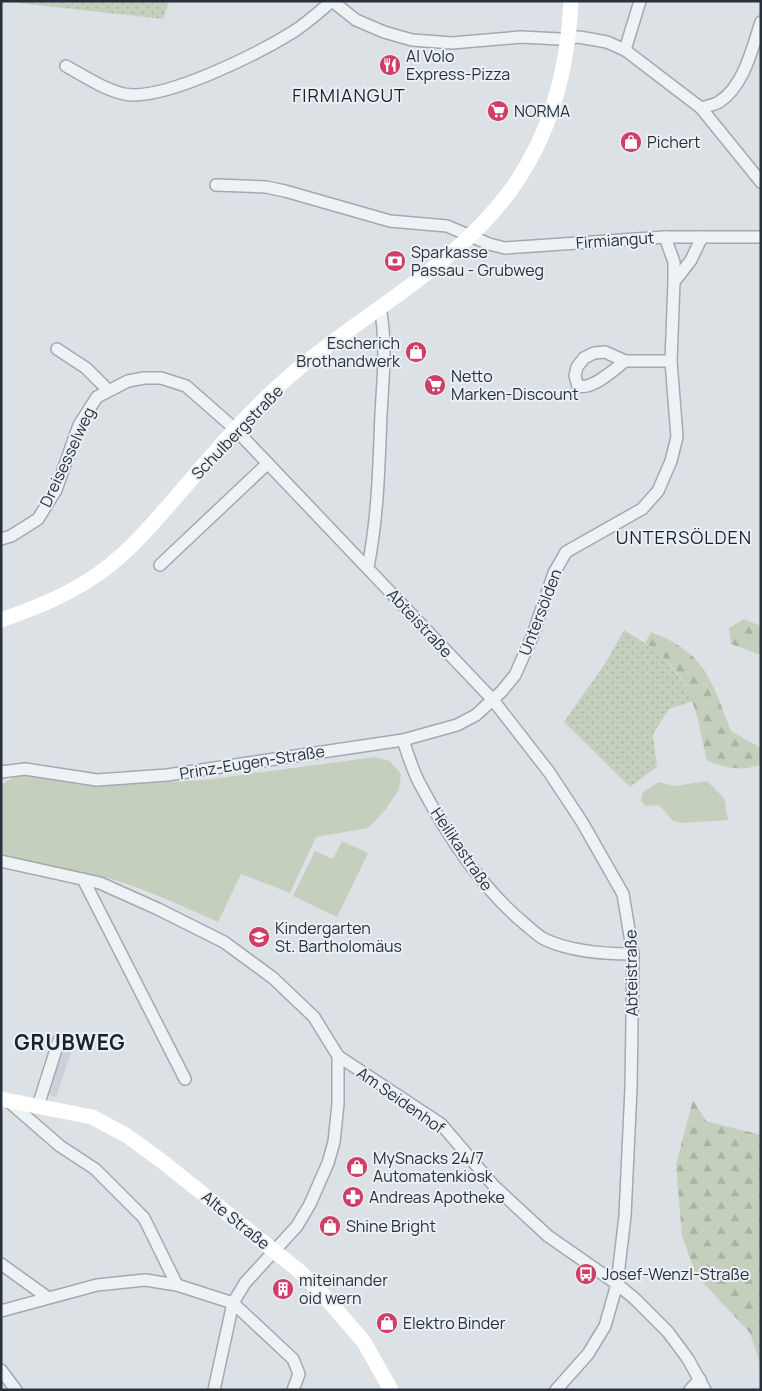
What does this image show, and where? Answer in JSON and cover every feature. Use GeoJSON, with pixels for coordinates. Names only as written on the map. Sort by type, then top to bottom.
{"type":"FeatureCollection","features":[{"type":"Feature","properties":{"kind":"street"},"geometry":{"type":"LineString","coordinates":[[66,66],[125,94],[151,93],[190,81],[262,50],[295,31],[332,1],[356,20],[384,32],[412,40],[452,43],[522,37],[589,38],[625,50],[701,108],[761,182]]}},
{"type":"Feature","properties":{"kind":"street","name":"Schulbergstraße"},"geometry":{"type":"LineString","coordinates":[[1,620],[43,605],[90,580],[134,543],[235,429],[299,368],[448,256],[471,235],[511,189],[538,145],[560,86],[569,37],[572,1]]}},
{"type":"Feature","properties":{"kind":"street"},"geometry":{"type":"LineString","coordinates":[[625,50],[640,1]]}},
{"type":"Feature","properties":{"kind":"street"},"geometry":{"type":"LineString","coordinates":[[701,108],[718,103],[734,88],[747,62],[761,22]]}},
{"type":"Feature","properties":{"kind":"street"},"geometry":{"type":"LineString","coordinates":[[216,185],[266,187],[390,221],[447,226],[471,235]]}},
{"type":"Feature","properties":{"kind":"street","name":"Firmiangut"},"geometry":{"type":"LineString","coordinates":[[471,235],[489,244],[505,248],[665,237],[761,237]]}},
{"type":"Feature","properties":{"kind":"street","name":"Untersölden"},"geometry":{"type":"LineString","coordinates":[[493,700],[515,675],[526,653],[554,573],[566,552],[642,509],[658,491],[671,461],[677,437],[671,361],[674,262],[665,237]]}},
{"type":"Feature","properties":{"kind":"street"},"geometry":{"type":"LineString","coordinates":[[674,282],[691,260],[702,237]]}},
{"type":"Feature","properties":{"kind":"street"},"geometry":{"type":"LineString","coordinates":[[368,567],[375,530],[381,407],[384,338],[380,307]]}},
{"type":"Feature","properties":{"kind":"street","name":"Dreisesselweg"},"geometry":{"type":"LineString","coordinates":[[57,349],[86,368],[108,390]]}},
{"type":"Feature","properties":{"kind":"street"},"geometry":{"type":"LineString","coordinates":[[624,361],[671,361]]}},
{"type":"Feature","properties":{"kind":"street","name":"Dreisesselweg"},"geometry":{"type":"LineString","coordinates":[[1,539],[11,536],[38,519],[56,490],[71,442],[85,412],[97,397],[108,390],[128,381],[144,378],[161,378],[176,382],[186,386],[235,429]]}},
{"type":"Feature","properties":{"kind":"street","name":"Abteistraße"},"geometry":{"type":"LineString","coordinates":[[235,429],[493,700],[549,772],[608,865],[623,894],[633,954],[631,1088],[626,1206],[617,1284],[605,1326],[588,1354],[556,1390]]}},
{"type":"Feature","properties":{"kind":"street"},"geometry":{"type":"LineString","coordinates":[[160,565],[267,464]]}},
{"type":"Feature","properties":{"kind":"street","name":"Prinz-Eugen-Straße"},"geometry":{"type":"LineString","coordinates":[[1,772],[25,769],[97,780],[167,775],[403,740],[457,725],[476,715],[493,700]]}},
{"type":"Feature","properties":{"kind":"street","name":"Heilikastraße"},"geometry":{"type":"LineString","coordinates":[[403,740],[420,785],[462,852],[487,889],[511,912],[543,938],[582,950],[633,954]]}},
{"type":"Feature","properties":{"kind":"street"},"geometry":{"type":"LineString","coordinates":[[1,861],[100,883],[224,942],[274,978],[314,1017],[338,1056],[338,1104],[334,1142],[328,1163],[310,1204],[297,1226],[245,1283],[233,1303],[214,1390]]}},
{"type":"Feature","properties":{"kind":"street"},"geometry":{"type":"LineString","coordinates":[[82,879],[185,1080]]}},
{"type":"Feature","properties":{"kind":"street"},"geometry":{"type":"LineString","coordinates":[[38,1106],[60,1040]]}},
{"type":"Feature","properties":{"kind":"street","name":"Am Seidenhof"},"geometry":{"type":"LineString","coordinates":[[338,1056],[441,1124],[494,1186],[548,1236],[617,1284]]}},
{"type":"Feature","properties":{"kind":"street"},"geometry":{"type":"LineString","coordinates":[[4,1099],[60,1146],[95,1169],[144,1218],[177,1285]]}},
{"type":"Feature","properties":{"kind":"street","name":"Alte Straße"},"geometry":{"type":"LineString","coordinates":[[4,1099],[92,1117],[126,1135],[274,1251],[321,1292],[364,1342],[391,1390]]}},
{"type":"Feature","properties":{"kind":"street"},"geometry":{"type":"LineString","coordinates":[[1,1264],[47,1297]]}},
{"type":"Feature","properties":{"kind":"street"},"geometry":{"type":"LineString","coordinates":[[1,1311],[97,1285],[153,1280],[177,1285],[233,1303],[293,1359],[299,1374],[293,1390]]}},
{"type":"Feature","properties":{"kind":"street"},"geometry":{"type":"LineString","coordinates":[[617,1284],[668,1332],[702,1385],[690,1390]]}},
{"type":"Feature","properties":{"kind":"street"},"geometry":{"type":"LineString","coordinates":[[3,1377],[16,1390]]}},
{"type":"Feature","properties":{"kind":"shaded area"},"geometry":{"type":"Polygon","coordinates":[[[64,1044],[73,1047],[56,1097],[47,1094],[64,1044]]]}},
{"type":"Feature","properties":{"kind":"green space"},"geometry":{"type":"Polygon","coordinates":[[[1,1],[169,1],[163,19],[1,1]]]}},
{"type":"Feature","properties":{"kind":"green space"},"geometry":{"type":"Polygon","coordinates":[[[744,619],[761,626],[761,655],[731,644],[729,628],[744,619]]]}},
{"type":"Feature","properties":{"kind":"green space"},"geometry":{"type":"Polygon","coordinates":[[[624,630],[648,645],[665,660],[679,677],[694,701],[669,709],[653,734],[657,767],[630,787],[564,722],[606,662],[624,630]]]}},
{"type":"Feature","properties":{"kind":"green space"},"geometry":{"type":"Polygon","coordinates":[[[651,632],[684,649],[695,659],[712,683],[731,731],[759,747],[761,746],[761,765],[734,768],[707,760],[695,708],[689,694],[683,681],[673,668],[661,655],[645,643],[651,632]]]}},
{"type":"Feature","properties":{"kind":"green space"},"geometry":{"type":"Polygon","coordinates":[[[375,757],[390,761],[401,774],[399,789],[386,809],[368,828],[316,837],[290,893],[241,874],[218,922],[161,897],[118,881],[25,861],[1,853],[1,785],[12,778],[28,774],[98,786],[204,780],[375,757]]]}},
{"type":"Feature","properties":{"kind":"green space"},"geometry":{"type":"Polygon","coordinates":[[[707,781],[724,798],[728,820],[681,823],[673,821],[659,805],[646,806],[641,801],[643,792],[659,782],[674,786],[707,781]]]}},
{"type":"Feature","properties":{"kind":"green space"},"geometry":{"type":"Polygon","coordinates":[[[342,841],[368,853],[337,917],[293,896],[315,851],[333,859],[342,841]]]}},
{"type":"Feature","properties":{"kind":"green space"},"geometry":{"type":"Polygon","coordinates":[[[693,1100],[706,1121],[761,1135],[761,1367],[750,1333],[696,1275],[682,1236],[676,1164],[693,1100]]]}},
{"type":"Feature","properties":{"kind":"place","name":"Al Volo Express-Pizza"},"geometry":{"type":"Point","coordinates":[390,65]}},
{"type":"Feature","properties":{"kind":"place","name":"NORMA"},"geometry":{"type":"Point","coordinates":[498,111]}},
{"type":"Feature","properties":{"kind":"place","name":"Pichert"},"geometry":{"type":"Point","coordinates":[631,142]}},
{"type":"Feature","properties":{"kind":"place","name":"Sparkasse Passau - Grubweg"},"geometry":{"type":"Point","coordinates":[395,261]}},
{"type":"Feature","properties":{"kind":"place","name":"Escherich Brothandwerk"},"geometry":{"type":"Point","coordinates":[416,352]}},
{"type":"Feature","properties":{"kind":"place","name":"Netto Marken-Discount"},"geometry":{"type":"Point","coordinates":[435,385]}},
{"type":"Feature","properties":{"kind":"place","name":"Kindergarten St. Bartholomäus"},"geometry":{"type":"Point","coordinates":[259,937]}},
{"type":"Feature","properties":{"kind":"place","name":"MySnacks 24/7 Automatenkiosk"},"geometry":{"type":"Point","coordinates":[357,1167]}},
{"type":"Feature","properties":{"kind":"place","name":"Andreas Apotheke"},"geometry":{"type":"Point","coordinates":[353,1197]}},
{"type":"Feature","properties":{"kind":"place","name":"Shine Bright"},"geometry":{"type":"Point","coordinates":[330,1226]}},
{"type":"Feature","properties":{"kind":"place","name":"Josef-Wenzl-Straße"},"geometry":{"type":"Point","coordinates":[586,1274]}},
{"type":"Feature","properties":{"kind":"place","name":"miteinander oid wern"},"geometry":{"type":"Point","coordinates":[283,1289]}},
{"type":"Feature","properties":{"kind":"place","name":"Elektro Binder"},"geometry":{"type":"Point","coordinates":[387,1323]}},
{"type":"Feature","properties":{"kind":"district","name":"FIRMIANGUT"},"geometry":{"type":"Point","coordinates":[349,96]}},
{"type":"Feature","properties":{"kind":"district","name":"UNTERSÖLDEN"},"geometry":{"type":"Point","coordinates":[684,538]}},
{"type":"Feature","properties":{"kind":"district","name":"GRUBWEG"},"geometry":{"type":"Point","coordinates":[70,1043]}}]}
